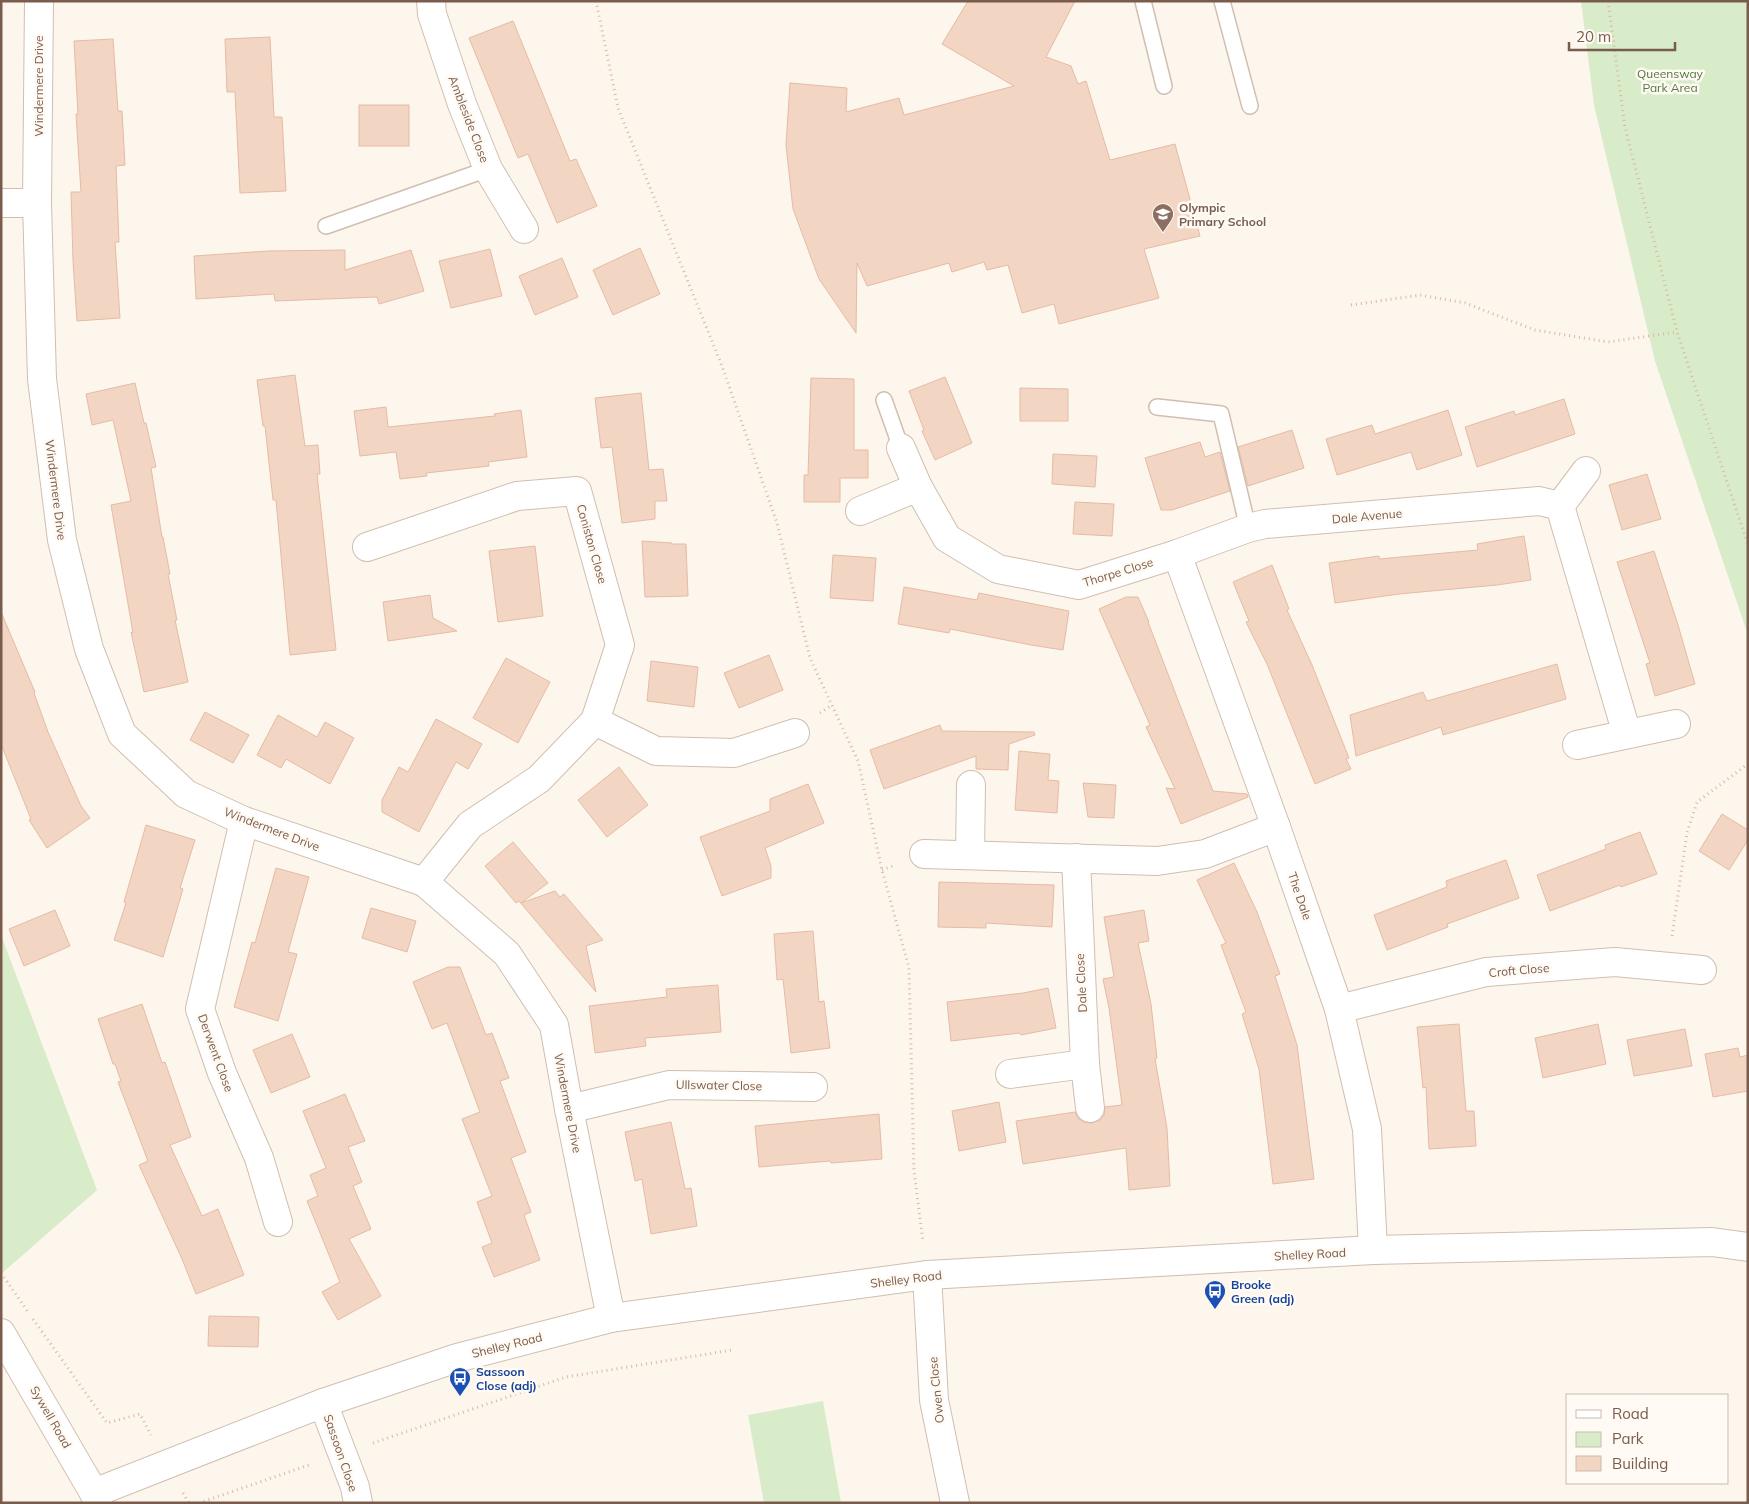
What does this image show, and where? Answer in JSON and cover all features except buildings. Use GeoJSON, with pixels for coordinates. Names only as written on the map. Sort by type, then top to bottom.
{"type":"FeatureCollection","features":[{"type":"Feature","properties":{"kind":"street","name":"Windermere Drive"},"geometry":{"type":"LineString","coordinates":[[39,1],[37,204],[42,379],[62,540],[88,650],[122,734],[186,794],[244,821],[424,882],[507,954],[554,1025],[611,1318]]}},
{"type":"Feature","properties":{"kind":"street","name":"Ambleside Close"},"geometry":{"type":"LineString","coordinates":[[431,1],[432,14],[462,104],[488,168],[524,230]]}},
{"type":"Feature","properties":{"kind":"street"},"geometry":{"type":"LineString","coordinates":[[1,203],[37,204]]}},
{"type":"Feature","properties":{"kind":"street","name":"Thorpe Close"},"geometry":{"type":"LineString","coordinates":[[901,448],[918,487],[947,538],[998,569],[1079,585],[1177,554]]}},
{"type":"Feature","properties":{"kind":"street"},"geometry":{"type":"LineString","coordinates":[[1586,471],[1560,506],[1626,734]]}},
{"type":"Feature","properties":{"kind":"street"},"geometry":{"type":"LineString","coordinates":[[860,511],[918,487]]}},
{"type":"Feature","properties":{"kind":"street","name":"Coniston Close"},"geometry":{"type":"LineString","coordinates":[[367,547],[517,496],[577,491],[620,645],[595,720],[538,779],[470,825],[424,882]]}},
{"type":"Feature","properties":{"kind":"street","name":"Dale Avenue"},"geometry":{"type":"LineString","coordinates":[[1177,554],[1248,528],[1266,524],[1539,501],[1560,506]]}},
{"type":"Feature","properties":{"kind":"street","name":"The Dale"},"geometry":{"type":"LineString","coordinates":[[1177,554],[1276,827],[1339,1009],[1367,1129],[1373,1250]]}},
{"type":"Feature","properties":{"kind":"street"},"geometry":{"type":"LineString","coordinates":[[595,720],[656,751],[734,753],[795,733]]}},
{"type":"Feature","properties":{"kind":"street"},"geometry":{"type":"LineString","coordinates":[[1577,745],[1676,724]]}},
{"type":"Feature","properties":{"kind":"street"},"geometry":{"type":"LineString","coordinates":[[970,855],[972,785]]}},
{"type":"Feature","properties":{"kind":"street","name":"Derwent Close"},"geometry":{"type":"LineString","coordinates":[[244,821],[200,1009],[222,1073],[259,1158],[278,1222]]}},
{"type":"Feature","properties":{"kind":"street"},"geometry":{"type":"LineString","coordinates":[[924,854],[1157,861],[1205,854],[1276,827]]}},
{"type":"Feature","properties":{"kind":"street","name":"Dale Close"},"geometry":{"type":"LineString","coordinates":[[1076,858],[1085,1064],[1090,1108]]}},
{"type":"Feature","properties":{"kind":"street","name":"Croft Close"},"geometry":{"type":"LineString","coordinates":[[1339,1009],[1486,972],[1615,962],[1702,970]]}},
{"type":"Feature","properties":{"kind":"street"},"geometry":{"type":"LineString","coordinates":[[1010,1074],[1085,1064]]}},
{"type":"Feature","properties":{"kind":"street","name":"Ullswater Close"},"geometry":{"type":"LineString","coordinates":[[569,1109],[669,1085],[813,1087]]}},
{"type":"Feature","properties":{"kind":"street","name":"Shelley Road"},"geometry":{"type":"LineString","coordinates":[[96,1498],[323,1403],[458,1358],[611,1318],[927,1275],[1373,1250],[1712,1242],[1748,1247]]}},
{"type":"Feature","properties":{"kind":"street","name":"Owen Close"},"geometry":{"type":"LineString","coordinates":[[927,1275],[934,1400],[955,1503]]}},
{"type":"Feature","properties":{"kind":"street","name":"Sywell Road"},"geometry":{"type":"LineString","coordinates":[[1,1332],[96,1498]]}},
{"type":"Feature","properties":{"kind":"street","name":"Sassoon Close"},"geometry":{"type":"LineString","coordinates":[[323,1403],[355,1487],[358,1503]]}},
{"type":"Feature","properties":{"kind":"lane"},"geometry":{"type":"LineString","coordinates":[[1143,1],[1164,86]]}},
{"type":"Feature","properties":{"kind":"lane"},"geometry":{"type":"LineString","coordinates":[[1222,1],[1250,106]]}},
{"type":"Feature","properties":{"kind":"lane"},"geometry":{"type":"LineString","coordinates":[[326,226],[488,168]]}},
{"type":"Feature","properties":{"kind":"lane"},"geometry":{"type":"LineString","coordinates":[[884,400],[901,448]]}},
{"type":"Feature","properties":{"kind":"lane"},"geometry":{"type":"LineString","coordinates":[[1157,407],[1221,414],[1248,528]]}},
{"type":"Feature","properties":{"kind":"path"},"geometry":{"type":"LineString","coordinates":[[596,1],[618,108],[722,366],[777,523],[810,658],[858,761],[882,870],[909,968],[914,1171],[927,1275]]}},
{"type":"Feature","properties":{"kind":"path"},"geometry":{"type":"LineString","coordinates":[[1608,1],[1625,127],[1677,332],[1748,545]]}},
{"type":"Feature","properties":{"kind":"path"},"geometry":{"type":"LineString","coordinates":[[1351,305],[1420,295],[1466,303],[1535,330],[1608,342],[1677,332]]}},
{"type":"Feature","properties":{"kind":"path"},"geometry":{"type":"LineString","coordinates":[[1667,966],[1687,833],[1698,802],[1748,764]]}},
{"type":"Feature","properties":{"kind":"path"},"geometry":{"type":"LineString","coordinates":[[1,1273],[107,1423],[140,1414],[152,1437]]}},
{"type":"Feature","properties":{"kind":"path"},"geometry":{"type":"LineString","coordinates":[[372,1444],[566,1377],[732,1350]]}},
{"type":"Feature","properties":{"kind":"path"},"geometry":{"type":"LineString","coordinates":[[200,1503],[319,1462]]}},
{"type":"Feature","properties":{"kind":"green space","name":"Queensway Park Area"},"geometry":{"type":"Polygon","coordinates":[[[1581,1],[1748,1],[1748,635],[1655,361],[1594,105],[1581,1]]]}},
{"type":"Feature","properties":{"kind":"green space"},"geometry":{"type":"Polygon","coordinates":[[[1,935],[97,1190],[1,1274],[1,935]]]}},
{"type":"Feature","properties":{"kind":"green space"},"geometry":{"type":"Polygon","coordinates":[[[823,1401],[841,1503],[764,1503],[748,1415],[823,1401]]]}},
{"type":"Feature","properties":{"kind":"place","name":"Olympic Primary School"},"geometry":{"type":"Point","coordinates":[1163,233]}},
{"type":"Feature","properties":{"kind":"place","name":"Brooke Green (adj)"},"geometry":{"type":"Point","coordinates":[1215,1310]}},
{"type":"Feature","properties":{"kind":"place","name":"Sassoon Close (adj)"},"geometry":{"type":"Point","coordinates":[460,1397]}}]}
